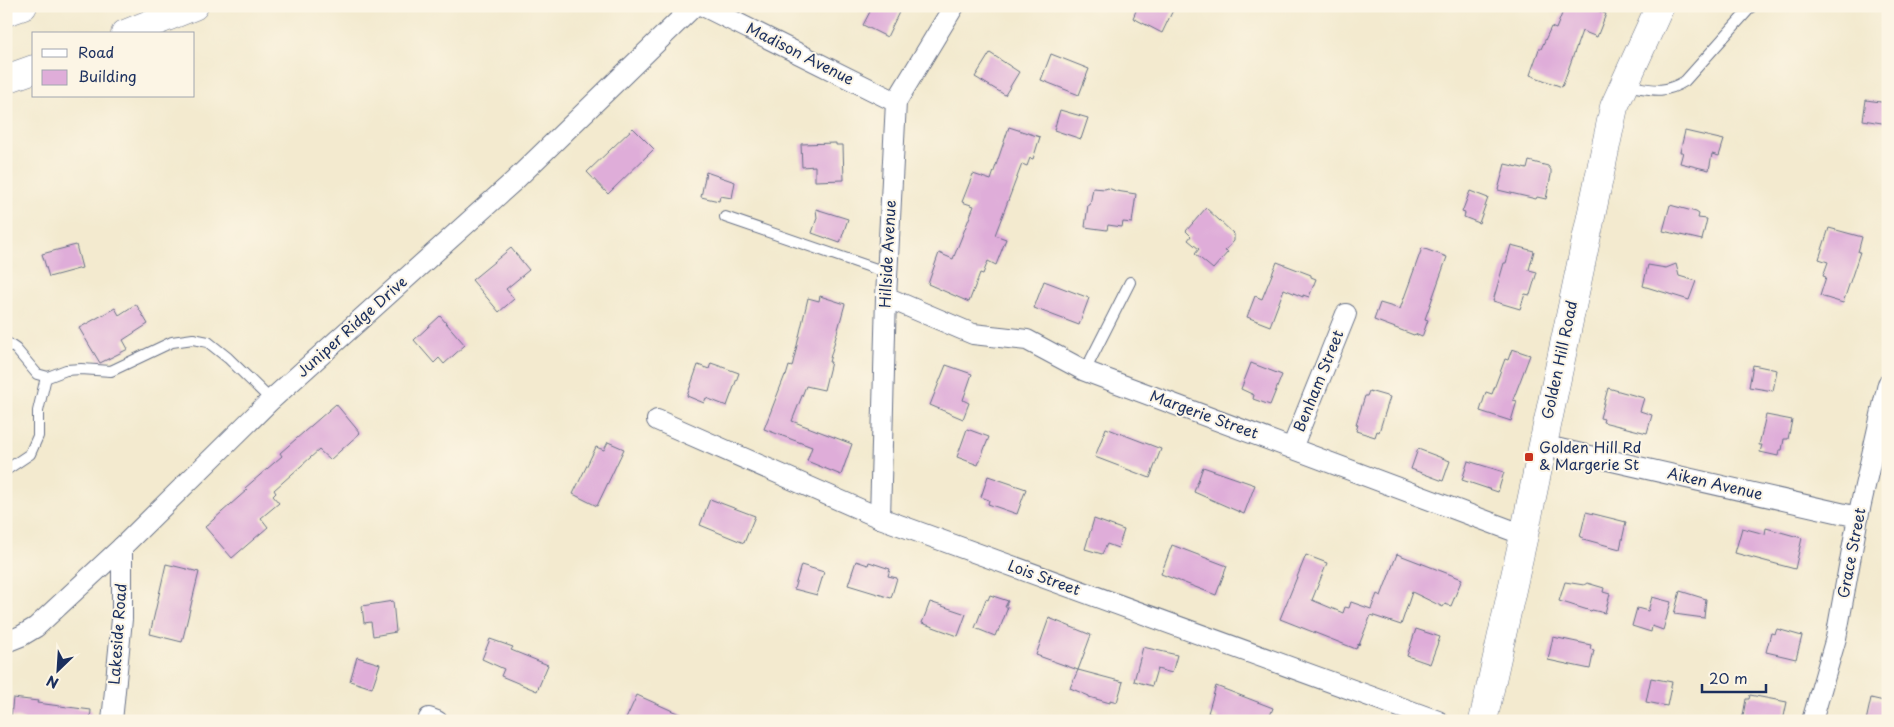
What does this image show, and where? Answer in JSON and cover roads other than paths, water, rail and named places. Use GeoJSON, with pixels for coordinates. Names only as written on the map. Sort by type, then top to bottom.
{"type":"FeatureCollection","features":[{"type":"Feature","properties":{"kind":"main road"},"geometry":{"type":"LineString","coordinates":[[6,12],[23,6]]}},
{"type":"Feature","properties":{"kind":"main road"},"geometry":{"type":"LineString","coordinates":[[130,32],[194,6]]}},
{"type":"Feature","properties":{"kind":"main road","name":"Golden Hill Road"},"geometry":{"type":"LineString","coordinates":[[1483,721],[1614,107],[1660,6]]}},
{"type":"Feature","properties":{"kind":"main road"},"geometry":{"type":"LineString","coordinates":[[6,79],[32,70]]}},
{"type":"Feature","properties":{"kind":"street","name":"Juniper Ridge Drive"},"geometry":{"type":"LineString","coordinates":[[6,642],[21,636],[36,626],[122,547],[271,400],[514,181],[694,6]]}},
{"type":"Feature","properties":{"kind":"street","name":"Madison Avenue"},"geometry":{"type":"LineString","coordinates":[[703,6],[896,102]]}},
{"type":"Feature","properties":{"kind":"street","name":"Hillside Avenue"},"geometry":{"type":"LineString","coordinates":[[880,518],[886,297],[896,102],[954,6]]}},
{"type":"Feature","properties":{"kind":"street","name":"Margerie Street"},"geometry":{"type":"LineString","coordinates":[[886,297],[973,334],[1027,340],[1085,371],[1524,535]]}},
{"type":"Feature","properties":{"kind":"street","name":"Benham Street"},"geometry":{"type":"LineString","coordinates":[[1292,448],[1346,314]]}},
{"type":"Feature","properties":{"kind":"street","name":"Grace Street"},"geometry":{"type":"LineString","coordinates":[[1812,721],[1836,638],[1858,517],[1888,384]]}},
{"type":"Feature","properties":{"kind":"street","name":"Lois Street"},"geometry":{"type":"LineString","coordinates":[[657,420],[880,518],[1438,721]]}},
{"type":"Feature","properties":{"kind":"street","name":"Aiken Avenue"},"geometry":{"type":"LineString","coordinates":[[1542,445],[1858,517]]}},
{"type":"Feature","properties":{"kind":"street","name":"Lakeside Road"},"geometry":{"type":"LineString","coordinates":[[112,721],[122,620],[122,547]]}},
{"type":"Feature","properties":{"kind":"lane"},"geometry":{"type":"LineString","coordinates":[[1624,85],[1654,90],[1672,89],[1679,85],[1685,81],[1752,6]]}},
{"type":"Feature","properties":{"kind":"lane"},"geometry":{"type":"LineString","coordinates":[[725,217],[888,273]]}},
{"type":"Feature","properties":{"kind":"lane"},"geometry":{"type":"LineString","coordinates":[[1085,371],[1130,282]]}},
{"type":"Feature","properties":{"kind":"lane"},"geometry":{"type":"LineString","coordinates":[[6,342],[16,349],[37,374],[46,377],[66,370],[111,371],[172,342],[193,339],[208,342],[228,358],[271,400]]}},
{"type":"Feature","properties":{"kind":"lane"},"geometry":{"type":"LineString","coordinates":[[6,470],[30,454],[38,436],[38,411],[46,377]]}},
{"type":"Feature","properties":{"kind":"place","name":"Golden Hill Rd & Margerie St"},"geometry":{"type":"Point","coordinates":[1529,457]}}]}
